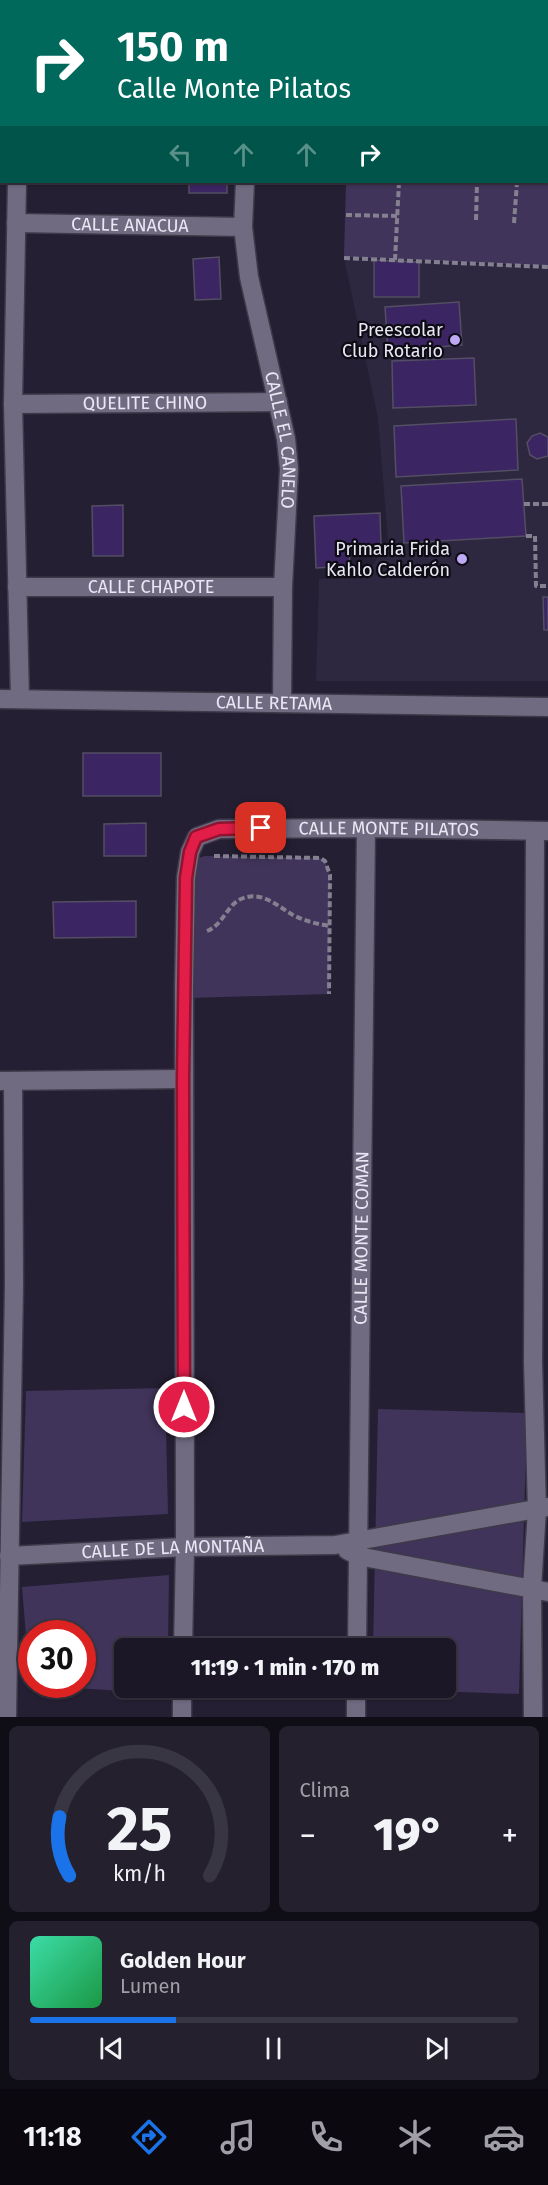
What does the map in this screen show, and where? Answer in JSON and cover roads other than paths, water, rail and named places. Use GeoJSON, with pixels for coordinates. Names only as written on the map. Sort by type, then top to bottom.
{"type":"FeatureCollection","features":[{"type":"Feature","properties":{"kind":"street"},"geometry":{"type":"LineString","coordinates":[[17,183],[13,404],[20,699]]}},
{"type":"Feature","properties":{"kind":"street","name":"CALLE EL CANELO"},"geometry":{"type":"LineString","coordinates":[[245,183],[243,227],[249,277],[286,439],[289,469],[283,587],[282,703]]}},
{"type":"Feature","properties":{"kind":"street","name":"CALLE ANACUA"},"geometry":{"type":"LineString","coordinates":[[16,223],[243,227]]}},
{"type":"Feature","properties":{"kind":"street","name":"QUELITE CHINO"},"geometry":{"type":"LineString","coordinates":[[13,404],[278,402]]}},
{"type":"Feature","properties":{"kind":"street","name":"CALLE CHAPOTE"},"geometry":{"type":"LineString","coordinates":[[17,587],[283,587]]}},
{"type":"Feature","properties":{"kind":"street","name":"CALLE RETAMA"},"geometry":{"type":"LineString","coordinates":[[0,699],[548,708]]}},
{"type":"Feature","properties":{"kind":"street","name":"CALLE MONTE PILATOS"},"geometry":{"type":"LineString","coordinates":[[183,1079],[186,878],[190,852],[196,837],[219,829],[366,828],[542,831]]}},
{"type":"Feature","properties":{"kind":"street","name":"CALLE MONTE COMAN"},"geometry":{"type":"LineString","coordinates":[[357,1638],[366,828]]}},
{"type":"Feature","properties":{"kind":"street"},"geometry":{"type":"LineString","coordinates":[[533,1717],[543,1508],[533,1362],[542,831]]}},
{"type":"Feature","properties":{"kind":"street"},"geometry":{"type":"LineString","coordinates":[[7,1717],[14,1284],[7,1081],[183,1079],[185,1547],[183,1638]]}},
{"type":"Feature","properties":{"kind":"street"},"geometry":{"type":"LineString","coordinates":[[358,1548],[543,1508]]}},
{"type":"Feature","properties":{"kind":"street","name":"CALLE DE LA MONTAÑA"},"geometry":{"type":"LineString","coordinates":[[9,1556],[185,1547],[335,1545],[358,1548],[540,1590]]}},
{"type":"Feature","properties":{"kind":"street"},"geometry":{"type":"LineString","coordinates":[[182,1717],[183,1698]]}},
{"type":"Feature","properties":{"kind":"street"},"geometry":{"type":"LineString","coordinates":[[356,1698],[356,1717]]}},
{"type":"Feature","properties":{"kind":"place","name":"Preescolar Club Rotario"},"geometry":{"type":"Point","coordinates":[455,340]}},
{"type":"Feature","properties":{"kind":"place","name":"Primaria Frida Kahlo Calderón"},"geometry":{"type":"Point","coordinates":[462,559]}}]}
